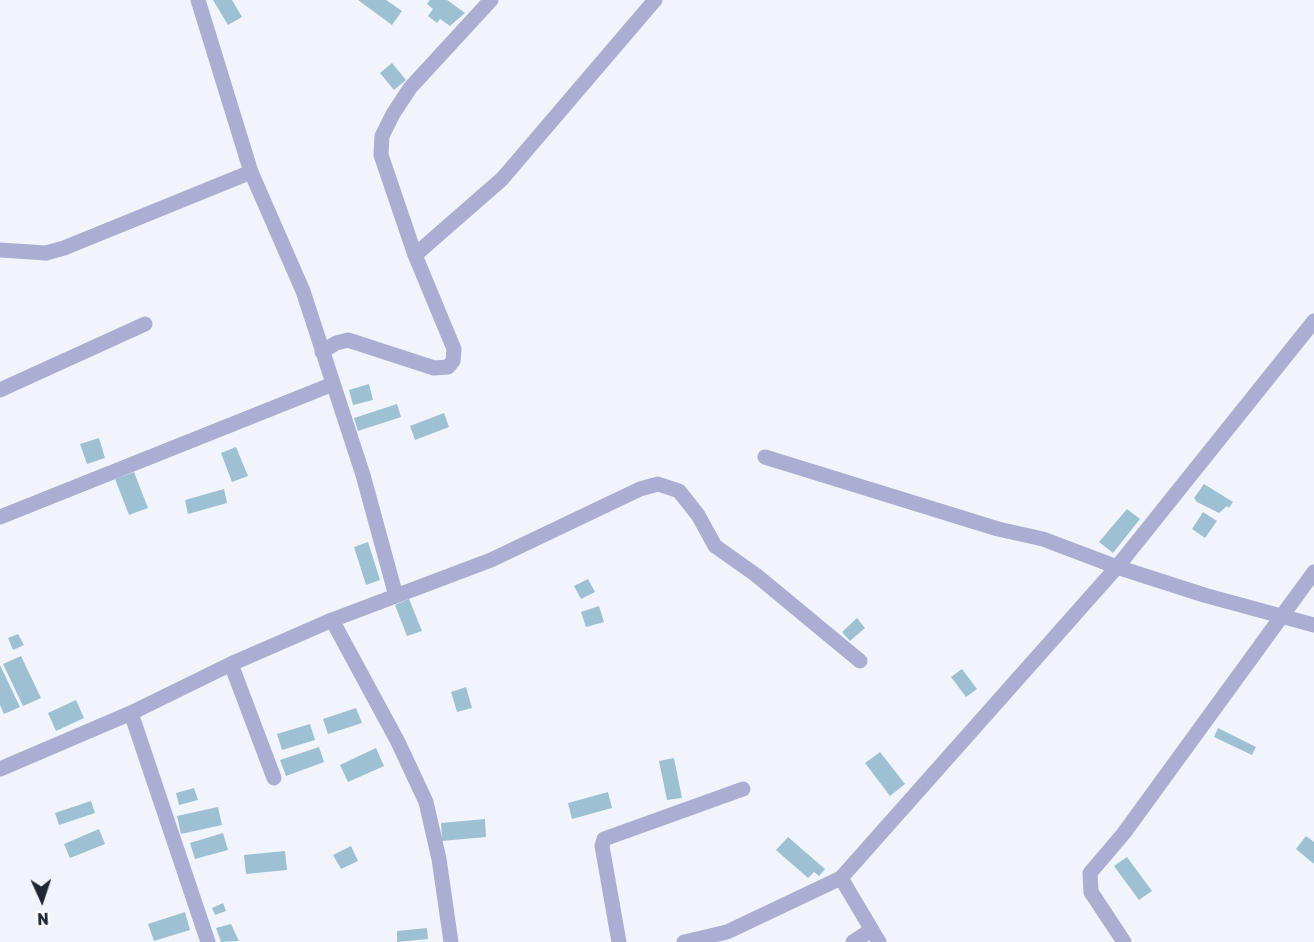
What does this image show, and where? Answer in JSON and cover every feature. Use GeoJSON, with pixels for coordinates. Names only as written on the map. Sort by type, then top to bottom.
{"type":"FeatureCollection","features":[{"type":"Feature","properties":{"kind":"street"},"geometry":{"type":"LineString","coordinates":[[198,0],[251,172],[303,291],[363,475],[396,596]]}},
{"type":"Feature","properties":{"kind":"street"},"geometry":{"type":"LineString","coordinates":[[322,352],[336,343],[348,340],[434,368],[448,368],[453,361],[454,349],[416,255],[381,154],[382,136],[410,88],[491,0]]}},
{"type":"Feature","properties":{"kind":"street"},"geometry":{"type":"LineString","coordinates":[[416,255],[502,179],[655,0]]}},
{"type":"Feature","properties":{"kind":"street"},"geometry":{"type":"LineString","coordinates":[[0,250],[46,253],[64,248],[251,172]]}},
{"type":"Feature","properties":{"kind":"street"},"geometry":{"type":"LineString","coordinates":[[684,942],[727,932],[842,878],[1117,567],[1314,321]]}},
{"type":"Feature","properties":{"kind":"street"},"geometry":{"type":"LineString","coordinates":[[0,390],[145,324]]}},
{"type":"Feature","properties":{"kind":"street"},"geometry":{"type":"LineString","coordinates":[[0,517],[333,384]]}},
{"type":"Feature","properties":{"kind":"street"},"geometry":{"type":"LineString","coordinates":[[765,457],[998,528],[1043,539],[1117,567],[1314,625]]}},
{"type":"Feature","properties":{"kind":"street"},"geometry":{"type":"LineString","coordinates":[[0,769],[131,713],[231,664],[332,620],[491,560],[640,489],[658,484],[679,492],[698,515],[715,546],[756,575],[860,661]]}},
{"type":"Feature","properties":{"kind":"street"},"geometry":{"type":"LineString","coordinates":[[1124,942],[1091,892],[1090,873],[1124,833],[1314,572]]}},
{"type":"Feature","properties":{"kind":"street"},"geometry":{"type":"LineString","coordinates":[[332,620],[398,742],[426,802],[439,859],[451,942]]}},
{"type":"Feature","properties":{"kind":"street"},"geometry":{"type":"LineString","coordinates":[[231,664],[274,778]]}},
{"type":"Feature","properties":{"kind":"street"},"geometry":{"type":"LineString","coordinates":[[131,713],[208,942]]}},
{"type":"Feature","properties":{"kind":"street"},"geometry":{"type":"LineString","coordinates":[[619,942],[602,846],[604,839],[743,789]]}},
{"type":"Feature","properties":{"kind":"street"},"geometry":{"type":"LineString","coordinates":[[842,878],[875,936],[853,942]]}},
{"type":"Feature","properties":{"kind":"building"},"geometry":{"type":"Polygon","coordinates":[[[213,0],[232,0],[242,17],[228,25],[213,0]]]}},
{"type":"Feature","properties":{"kind":"building"},"geometry":{"type":"Polygon","coordinates":[[[358,0],[386,0],[402,11],[392,25],[358,0]]]}},
{"type":"Feature","properties":{"kind":"building"},"geometry":{"type":"Polygon","coordinates":[[[430,0],[447,0],[465,13],[450,26],[440,19],[437,23],[428,16],[433,9],[427,4],[430,0]]]}},
{"type":"Feature","properties":{"kind":"building"},"geometry":{"type":"Polygon","coordinates":[[[392,63],[406,80],[394,90],[380,73],[392,63]]]}},
{"type":"Feature","properties":{"kind":"building"},"geometry":{"type":"Polygon","coordinates":[[[369,384],[373,400],[353,405],[349,390],[369,384]]]}},
{"type":"Feature","properties":{"kind":"building"},"geometry":{"type":"Polygon","coordinates":[[[397,404],[401,417],[358,431],[354,418],[397,404]]]}},
{"type":"Feature","properties":{"kind":"building"},"geometry":{"type":"Polygon","coordinates":[[[444,413],[449,427],[415,440],[410,426],[444,413]]]}},
{"type":"Feature","properties":{"kind":"building"},"geometry":{"type":"Polygon","coordinates":[[[99,438],[105,458],[87,464],[80,444],[99,438]]]}},
{"type":"Feature","properties":{"kind":"building"},"geometry":{"type":"Polygon","coordinates":[[[236,447],[248,476],[232,482],[221,453],[236,447]]]}},
{"type":"Feature","properties":{"kind":"building"},"geometry":{"type":"Polygon","coordinates":[[[134,472],[148,508],[129,515],[115,479],[134,472]]]}},
{"type":"Feature","properties":{"kind":"building"},"geometry":{"type":"Polygon","coordinates":[[[1204,484],[1233,502],[1229,508],[1227,506],[1219,513],[1197,502],[1194,498],[1204,484]]]}},
{"type":"Feature","properties":{"kind":"building"},"geometry":{"type":"Polygon","coordinates":[[[224,489],[227,503],[188,514],[185,500],[224,489]]]}},
{"type":"Feature","properties":{"kind":"building"},"geometry":{"type":"Polygon","coordinates":[[[1127,509],[1140,519],[1113,553],[1099,542],[1127,509]]]}},
{"type":"Feature","properties":{"kind":"building"},"geometry":{"type":"Polygon","coordinates":[[[1203,512],[1217,521],[1205,538],[1192,529],[1203,512]]]}},
{"type":"Feature","properties":{"kind":"building"},"geometry":{"type":"Polygon","coordinates":[[[368,542],[380,580],[366,585],[354,547],[368,542]]]}},
{"type":"Feature","properties":{"kind":"building"},"geometry":{"type":"Polygon","coordinates":[[[588,579],[595,592],[581,599],[574,586],[588,579]]]}},
{"type":"Feature","properties":{"kind":"building"},"geometry":{"type":"Polygon","coordinates":[[[409,599],[422,631],[407,636],[395,605],[409,599]]]}},
{"type":"Feature","properties":{"kind":"building"},"geometry":{"type":"Polygon","coordinates":[[[599,606],[604,622],[586,627],[581,612],[599,606]]]}},
{"type":"Feature","properties":{"kind":"building"},"geometry":{"type":"Polygon","coordinates":[[[857,618],[865,628],[850,641],[842,632],[857,618]]]}},
{"type":"Feature","properties":{"kind":"building"},"geometry":{"type":"Polygon","coordinates":[[[18,634],[24,645],[13,650],[8,638],[18,634]]]}},
{"type":"Feature","properties":{"kind":"building"},"geometry":{"type":"Polygon","coordinates":[[[21,656],[41,698],[23,706],[3,664],[21,656]]]}},
{"type":"Feature","properties":{"kind":"building"},"geometry":{"type":"Polygon","coordinates":[[[0,665],[20,707],[4,714],[0,705],[0,665]]]}},
{"type":"Feature","properties":{"kind":"building"},"geometry":{"type":"Polygon","coordinates":[[[962,669],[977,689],[966,697],[951,677],[962,669]]]}},
{"type":"Feature","properties":{"kind":"building"},"geometry":{"type":"Polygon","coordinates":[[[466,687],[472,708],[457,712],[451,692],[466,687]]]}},
{"type":"Feature","properties":{"kind":"building"},"geometry":{"type":"Polygon","coordinates":[[[76,700],[84,718],[56,731],[48,713],[76,700]]]}},
{"type":"Feature","properties":{"kind":"building"},"geometry":{"type":"Polygon","coordinates":[[[356,708],[362,723],[328,734],[323,719],[356,708]]]}},
{"type":"Feature","properties":{"kind":"building"},"geometry":{"type":"Polygon","coordinates":[[[310,724],[315,740],[282,750],[277,734],[310,724]]]}},
{"type":"Feature","properties":{"kind":"building"},"geometry":{"type":"Polygon","coordinates":[[[1218,728],[1256,747],[1252,755],[1214,737],[1218,728]]]}},
{"type":"Feature","properties":{"kind":"building"},"geometry":{"type":"Polygon","coordinates":[[[319,747],[324,762],[286,776],[280,760],[319,747]]]}},
{"type":"Feature","properties":{"kind":"building"},"geometry":{"type":"Polygon","coordinates":[[[376,748],[384,766],[348,782],[340,765],[376,748]]]}},
{"type":"Feature","properties":{"kind":"building"},"geometry":{"type":"Polygon","coordinates":[[[880,752],[905,784],[890,796],[865,763],[880,752]]]}},
{"type":"Feature","properties":{"kind":"building"},"geometry":{"type":"Polygon","coordinates":[[[674,758],[682,798],[667,800],[659,761],[674,758]]]}},
{"type":"Feature","properties":{"kind":"building"},"geometry":{"type":"Polygon","coordinates":[[[194,788],[198,800],[179,805],[176,793],[194,788]]]}},
{"type":"Feature","properties":{"kind":"building"},"geometry":{"type":"Polygon","coordinates":[[[608,792],[612,808],[572,819],[568,803],[608,792]]]}},
{"type":"Feature","properties":{"kind":"building"},"geometry":{"type":"Polygon","coordinates":[[[91,801],[95,813],[59,825],[55,813],[91,801]]]}},
{"type":"Feature","properties":{"kind":"building"},"geometry":{"type":"Polygon","coordinates":[[[218,807],[222,825],[181,834],[177,816],[218,807]]]}},
{"type":"Feature","properties":{"kind":"building"},"geometry":{"type":"Polygon","coordinates":[[[485,819],[486,837],[442,841],[441,823],[485,819]]]}},
{"type":"Feature","properties":{"kind":"building"},"geometry":{"type":"Polygon","coordinates":[[[99,829],[105,844],[70,858],[64,844],[99,829]]]}},
{"type":"Feature","properties":{"kind":"building"},"geometry":{"type":"Polygon","coordinates":[[[223,833],[228,850],[195,859],[190,843],[223,833]]]}},
{"type":"Feature","properties":{"kind":"building"},"geometry":{"type":"Polygon","coordinates":[[[1306,836],[1314,842],[1314,864],[1296,849],[1306,836]]]}},
{"type":"Feature","properties":{"kind":"building"},"geometry":{"type":"Polygon","coordinates":[[[788,837],[825,869],[819,876],[814,872],[808,878],[776,850],[788,837]]]}},
{"type":"Feature","properties":{"kind":"building"},"geometry":{"type":"Polygon","coordinates":[[[351,846],[358,861],[341,869],[333,855],[351,846]]]}},
{"type":"Feature","properties":{"kind":"building"},"geometry":{"type":"Polygon","coordinates":[[[285,851],[287,870],[246,874],[244,855],[285,851]]]}},
{"type":"Feature","properties":{"kind":"building"},"geometry":{"type":"Polygon","coordinates":[[[1127,857],[1152,891],[1139,900],[1114,866],[1127,857]]]}},
{"type":"Feature","properties":{"kind":"building"},"geometry":{"type":"Polygon","coordinates":[[[223,903],[226,911],[215,915],[212,908],[223,903]]]}},
{"type":"Feature","properties":{"kind":"building"},"geometry":{"type":"Polygon","coordinates":[[[185,912],[190,930],[154,941],[148,924],[185,912]]]}},
{"type":"Feature","properties":{"kind":"building"},"geometry":{"type":"Polygon","coordinates":[[[231,924],[239,941],[221,942],[216,928],[231,924]]]}},
{"type":"Feature","properties":{"kind":"building"},"geometry":{"type":"Polygon","coordinates":[[[427,928],[428,939],[397,942],[397,931],[427,928]]]}}]}
